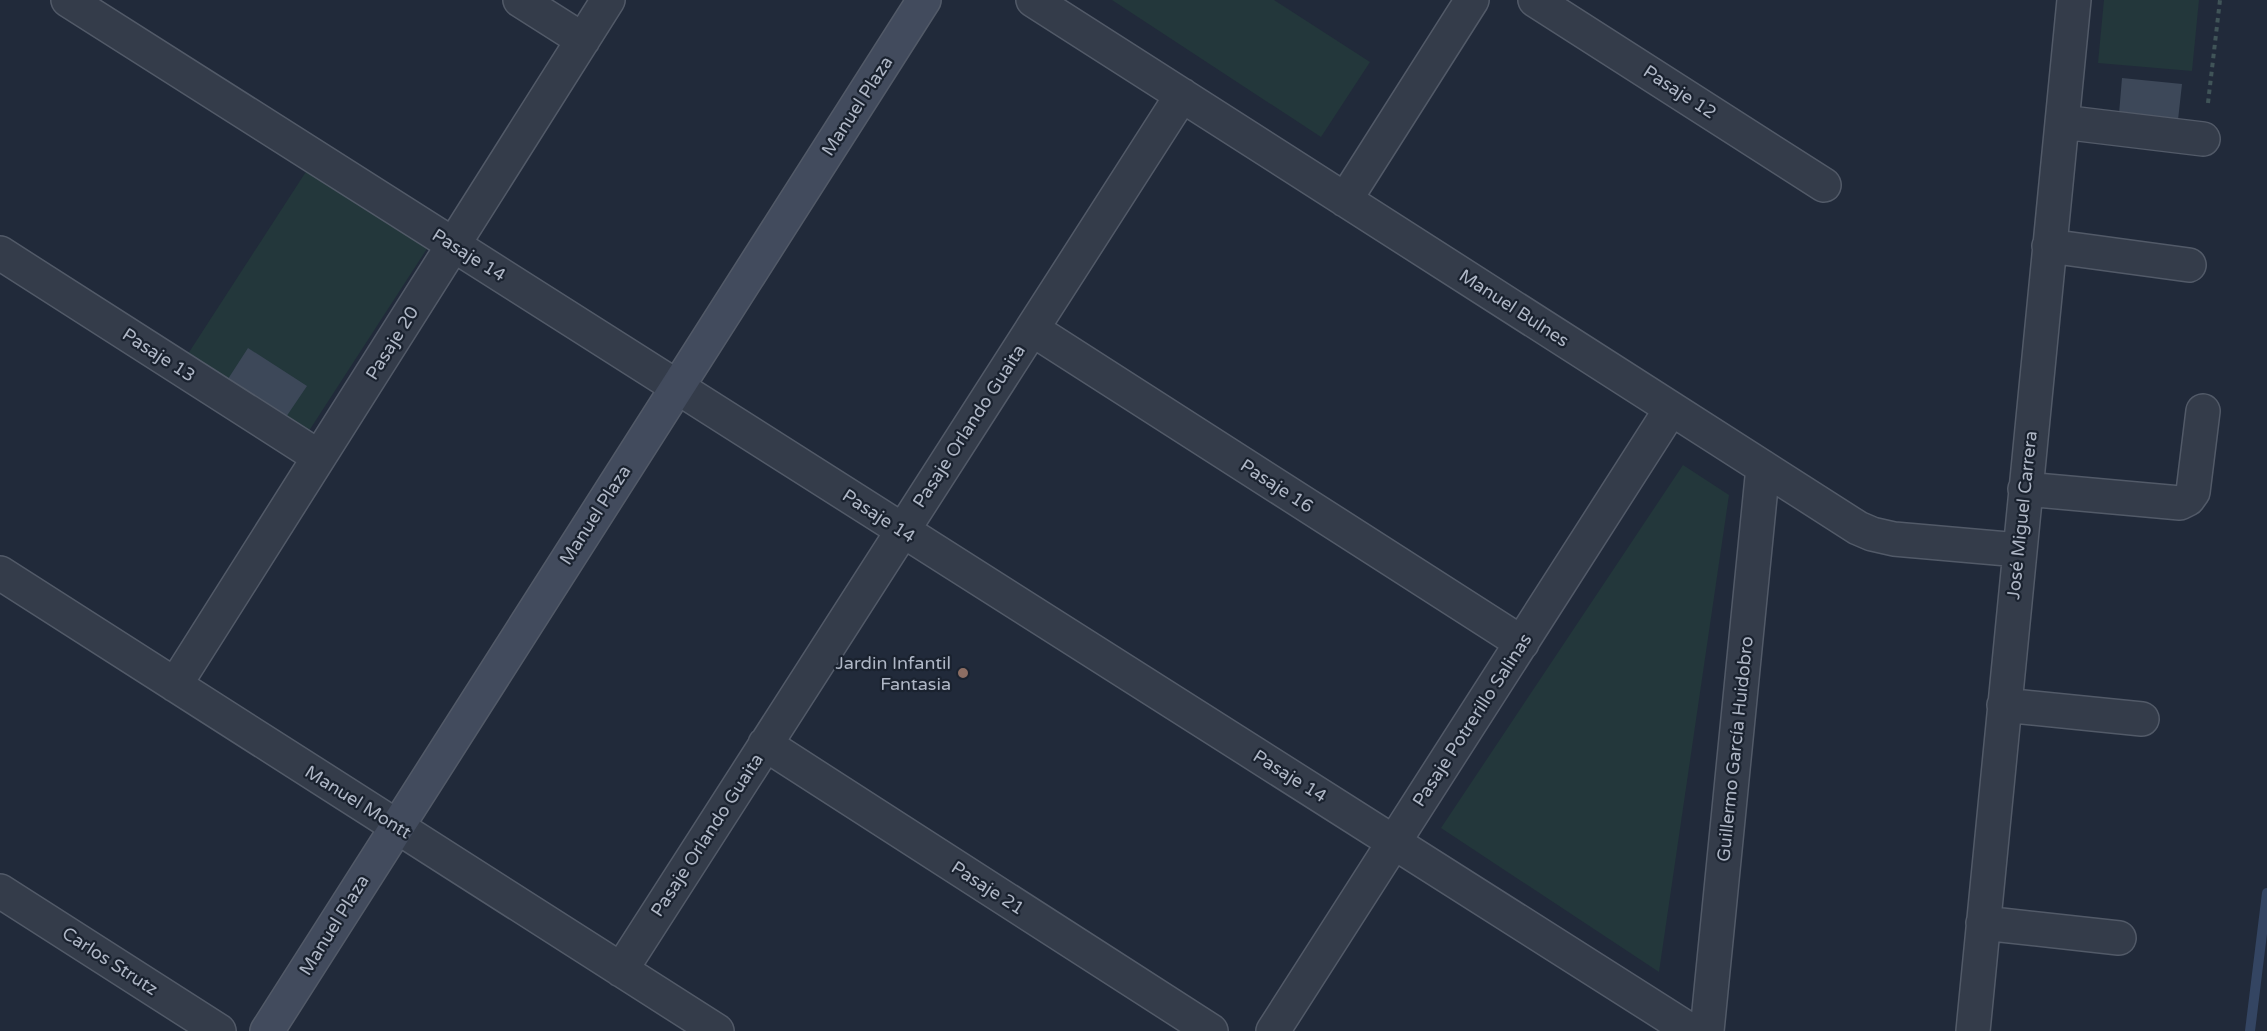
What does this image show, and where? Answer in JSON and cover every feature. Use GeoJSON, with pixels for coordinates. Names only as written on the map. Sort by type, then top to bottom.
{"type":"FeatureCollection","features":[{"type":"Feature","properties":{"kind":"street","name":"Pasaje 14"},"geometry":{"type":"LineString","coordinates":[[68,0],[1691,1031]]}},
{"type":"Feature","properties":{"kind":"street"},"geometry":{"type":"LineString","coordinates":[[520,0],[583,40]]}},
{"type":"Feature","properties":{"kind":"street","name":"Pasaje 20"},"geometry":{"type":"LineString","coordinates":[[175,685],[608,0]]}},
{"type":"Feature","properties":{"kind":"street","name":"Manuel Plaza"},"geometry":{"type":"LineString","coordinates":[[267,1031],[924,0]]}},
{"type":"Feature","properties":{"kind":"street","name":"Manuel Bulnes"},"geometry":{"type":"LineString","coordinates":[[1033,0],[1858,528],[1894,539],[2019,550]]}},
{"type":"Feature","properties":{"kind":"street"},"geometry":{"type":"LineString","coordinates":[[1345,200],[1472,0]]}},
{"type":"Feature","properties":{"kind":"street","name":"Pasaje 12"},"geometry":{"type":"LineString","coordinates":[[1535,0],[1824,185]]}},
{"type":"Feature","properties":{"kind":"street","name":"José Miguel Carrera"},"geometry":{"type":"LineString","coordinates":[[1972,1031],[2074,0]]}},
{"type":"Feature","properties":{"kind":"street","name":"Pasaje Orlando Guaita"},"geometry":{"type":"LineString","coordinates":[[621,970],[1182,95]]}},
{"type":"Feature","properties":{"kind":"street"},"geometry":{"type":"LineString","coordinates":[[2061,122],[2203,139]]}},
{"type":"Feature","properties":{"kind":"street"},"geometry":{"type":"LineString","coordinates":[[2049,246],[2189,265]]}},
{"type":"Feature","properties":{"kind":"street","name":"Pasaje 13"},"geometry":{"type":"LineString","coordinates":[[0,253],[319,458]]}},
{"type":"Feature","properties":{"kind":"street","name":"Pasaje 16"},"geometry":{"type":"LineString","coordinates":[[1032,329],[1522,643]]}},
{"type":"Feature","properties":{"kind":"street","name":"Pasaje Potrerillo Salinas"},"geometry":{"type":"LineString","coordinates":[[1273,1031],[1671,409]]}},
{"type":"Feature","properties":{"kind":"street"},"geometry":{"type":"LineString","coordinates":[[2025,489],[2180,503],[2188,499],[2193,492],[2203,411]]}},
{"type":"Feature","properties":{"kind":"street","name":"Guillermo García Huidobro"},"geometry":{"type":"LineString","coordinates":[[1707,1031],[1763,467]]}},
{"type":"Feature","properties":{"kind":"street","name":"Manuel Montt"},"geometry":{"type":"LineString","coordinates":[[0,573],[717,1031]]}},
{"type":"Feature","properties":{"kind":"street"},"geometry":{"type":"LineString","coordinates":[[2004,705],[2142,719]]}},
{"type":"Feature","properties":{"kind":"street","name":"Pasaje 21"},"geometry":{"type":"LineString","coordinates":[[765,744],[1211,1031]]}},
{"type":"Feature","properties":{"kind":"street","name":"Carlos Strutz"},"geometry":{"type":"LineString","coordinates":[[0,891],[219,1031]]}},
{"type":"Feature","properties":{"kind":"street"},"geometry":{"type":"LineString","coordinates":[[1983,923],[2119,938]]}},
{"type":"Feature","properties":{"kind":"path"},"geometry":{"type":"LineString","coordinates":[[2203,139],[2220,0]]}},
{"type":"Feature","properties":{"kind":"green space"},"geometry":{"type":"Polygon","coordinates":[[[1112,0],[1274,0],[1370,62],[1321,137],[1112,0]]]}},
{"type":"Feature","properties":{"kind":"green space"},"geometry":{"type":"Polygon","coordinates":[[[2104,0],[2199,0],[2192,71],[2098,63],[2104,0]]]}},
{"type":"Feature","properties":{"kind":"green space"},"geometry":{"type":"Polygon","coordinates":[[[309,167],[430,244],[305,437],[184,360],[309,167]]]}},
{"type":"Feature","properties":{"kind":"green space"},"geometry":{"type":"Polygon","coordinates":[[[1683,465],[1729,495],[1659,972],[1441,828],[1683,465]]]}},
{"type":"Feature","properties":{"kind":"building"},"geometry":{"type":"Polygon","coordinates":[[[2122,78],[2182,84],[2178,120],[2119,114],[2122,78]]]}},
{"type":"Feature","properties":{"kind":"building"},"geometry":{"type":"Polygon","coordinates":[[[248,348],[307,386],[286,417],[228,379],[248,348]]]}},
{"type":"Feature","properties":{"kind":"waterway"},"geometry":{"type":"LineString","coordinates":[[2250,1031],[2267,893]]}},
{"type":"Feature","properties":{"kind":"place","name":"Jardin Infantil Fantasia"},"geometry":{"type":"Point","coordinates":[963,673]}}]}
